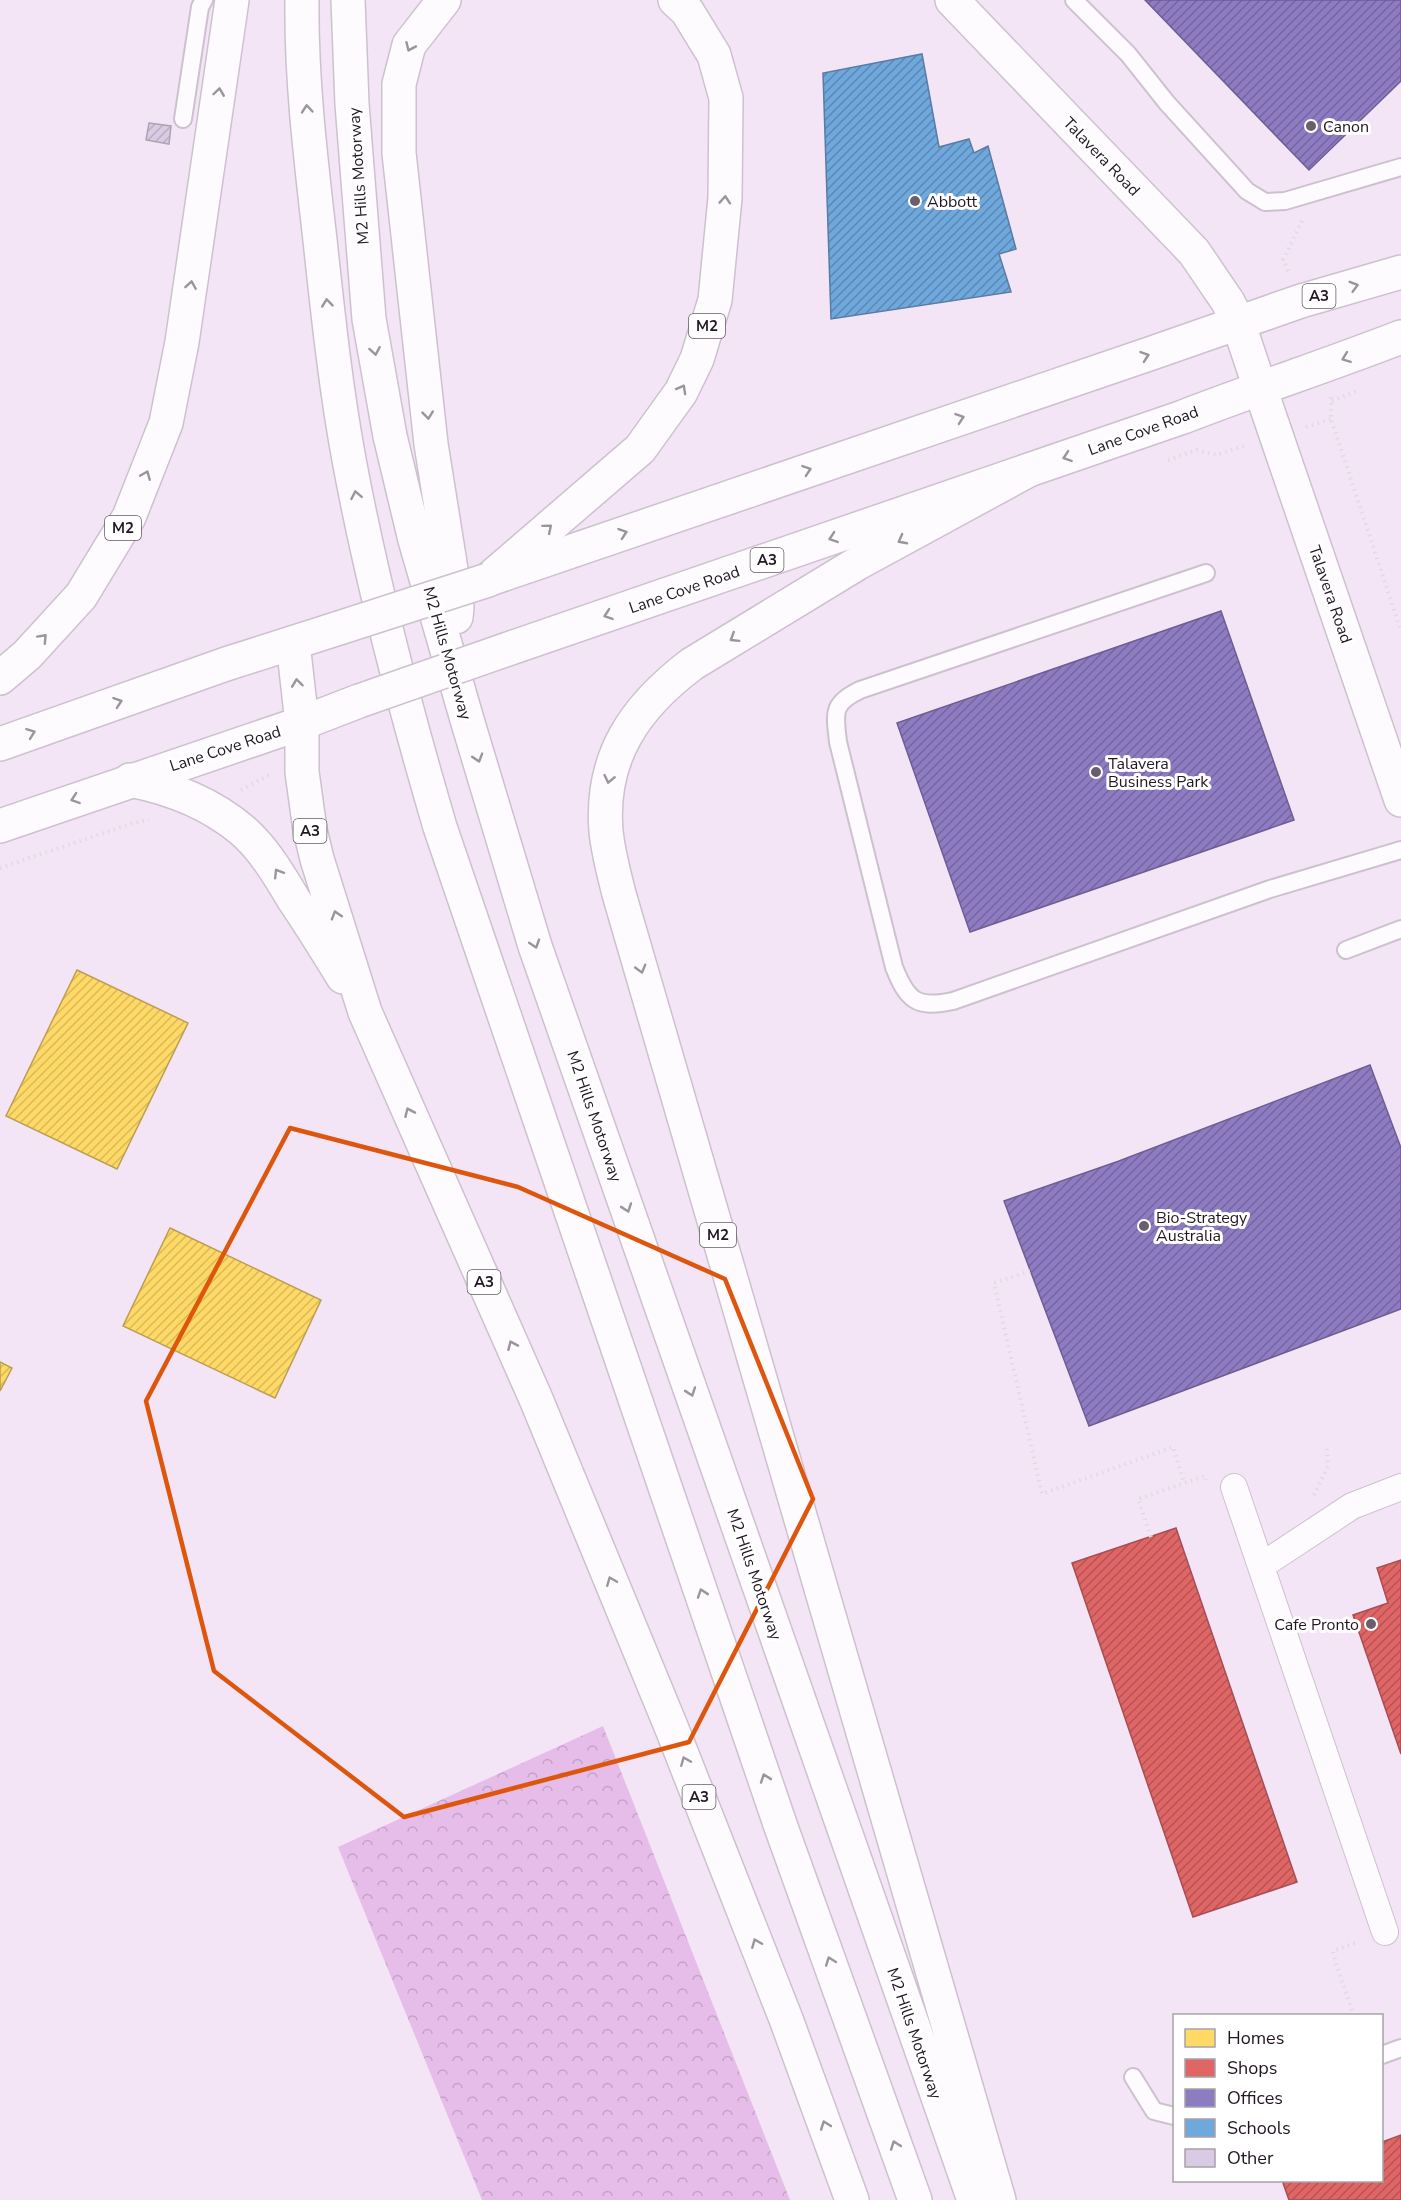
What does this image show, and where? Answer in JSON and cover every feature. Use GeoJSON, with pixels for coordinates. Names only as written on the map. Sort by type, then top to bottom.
{"type":"FeatureCollection","features":[{"type":"Feature","properties":{"kind":"main road","name":"M2"},"geometry":{"type":"LineString","coordinates":[[0,678],[27,655],[81,596],[129,517],[166,423],[182,342],[232,0]]}},
{"type":"Feature","properties":{"kind":"main road"},"geometry":{"type":"LineString","coordinates":[[302,0],[301,36],[315,198],[344,429],[363,532],[415,741],[440,827],[781,1827],[915,2200]]}},
{"type":"Feature","properties":{"kind":"main road","name":"M2 Hills Motorway"},"geometry":{"type":"LineString","coordinates":[[348,0],[352,104],[369,319],[390,436],[407,512],[536,946],[974,2200]]}},
{"type":"Feature","properties":{"kind":"main road"},"geometry":{"type":"LineString","coordinates":[[444,0],[409,45],[399,84],[399,153],[431,444],[457,607],[453,673]]}},
{"type":"Feature","properties":{"kind":"main road","name":"M2"},"geometry":{"type":"LineString","coordinates":[[488,580],[640,449],[681,392],[697,359],[715,300],[725,198],[726,98],[714,56],[687,11],[675,0]]}},
{"type":"Feature","properties":{"kind":"main road","name":"Talavera Road"},"geometry":{"type":"LineString","coordinates":[[964,4],[1194,252],[1228,302],[1238,322],[1401,800]]}},
{"type":"Feature","properties":{"kind":"main road","name":"A3"},"geometry":{"type":"LineString","coordinates":[[0,744],[215,668],[488,580],[1238,322],[1401,272]]}},
{"type":"Feature","properties":{"kind":"main road","name":"Lane Cove Road"},"geometry":{"type":"LineString","coordinates":[[0,826],[1183,417],[1322,368],[1401,337]]}},
{"type":"Feature","properties":{"kind":"main road","name":"M2"},"geometry":{"type":"LineString","coordinates":[[999,2200],[619,894],[606,834],[605,797],[613,761],[630,727],[649,701],[674,678],[700,659],[858,562],[1027,471]]}},
{"type":"Feature","properties":{"kind":"main road","name":"A3"},"geometry":{"type":"LineString","coordinates":[[293,644],[302,723],[302,772],[310,830],[365,1012],[536,1399],[672,1729],[786,2019],[852,2200]]}},
{"type":"Feature","properties":{"kind":"main road","name":"A3"},"geometry":{"type":"LineString","coordinates":[[130,780],[157,785],[186,796],[224,817],[242,831],[271,862],[365,1012]]}},
{"type":"Feature","properties":{"kind":"street"},"geometry":{"type":"LineString","coordinates":[[1234,1487],[1384,1932]]}},
{"type":"Feature","properties":{"kind":"street"},"geometry":{"type":"LineString","coordinates":[[1261,1566],[1352,1506],[1401,1487]]}},
{"type":"Feature","properties":{"kind":"lane"},"geometry":{"type":"LineString","coordinates":[[183,119],[200,7],[204,0]]}},
{"type":"Feature","properties":{"kind":"lane"},"geometry":{"type":"LineString","coordinates":[[1074,0],[1128,54],[1167,103],[1247,191],[1266,202],[1285,201],[1401,167]]}},
{"type":"Feature","properties":{"kind":"lane"},"geometry":{"type":"LineString","coordinates":[[1206,573],[860,690],[843,698],[835,715],[838,742],[894,967],[902,989],[919,1003],[936,1005],[953,1001],[1270,889],[1401,850]]}},
{"type":"Feature","properties":{"kind":"lane"},"geometry":{"type":"LineString","coordinates":[[1346,950],[1401,929]]}},
{"type":"Feature","properties":{"kind":"lane"},"geometry":{"type":"LineString","coordinates":[[1383,2055],[1401,2048]]}},
{"type":"Feature","properties":{"kind":"lane"},"geometry":{"type":"LineString","coordinates":[[1133,2077],[1154,2111],[1173,2116]]}},
{"type":"Feature","properties":{"kind":"path"},"geometry":{"type":"LineString","coordinates":[[1283,260],[1305,216]]}},
{"type":"Feature","properties":{"kind":"path"},"geometry":{"type":"LineString","coordinates":[[1332,401],[1331,419],[1401,631]]}},
{"type":"Feature","properties":{"kind":"path"},"geometry":{"type":"LineString","coordinates":[[1163,461],[1197,450],[1216,454],[1331,419]]}},
{"type":"Feature","properties":{"kind":"path"},"geometry":{"type":"LineString","coordinates":[[1030,1271],[994,1283],[1042,1494],[1173,1447],[1184,1483]]}},
{"type":"Feature","properties":{"kind":"path"},"geometry":{"type":"LineString","coordinates":[[1316,1530],[1310,1513],[1310,1504],[1328,1466],[1327,1449]]}},
{"type":"Feature","properties":{"kind":"path"},"geometry":{"type":"LineString","coordinates":[[1151,1537],[1138,1499],[1205,1476],[1209,1487]]}},
{"type":"Feature","properties":{"kind":"path"},"geometry":{"type":"LineString","coordinates":[[1353,2014],[1333,1951],[1384,1932]]}},
{"type":"Feature","properties":{"kind":"highlighted area"},"geometry":{"type":"Polygon","coordinates":[[[290,1128],[518,1187],[725,1279],[813,1499],[689,1742],[404,1817],[214,1671],[146,1401],[290,1128]]]}},
{"type":"Feature","properties":{"kind":"green space"},"geometry":{"type":"Polygon","coordinates":[[[603,1726],[790,2200],[482,2200],[338,1847],[603,1726]]]}},
{"type":"Feature","properties":{"kind":"building: Homes"},"geometry":{"type":"Polygon","coordinates":[[[77,970],[188,1023],[117,1169],[6,1116],[77,970]]]}},
{"type":"Feature","properties":{"kind":"building: Homes"},"geometry":{"type":"Polygon","coordinates":[[[170,1228],[321,1300],[275,1398],[123,1326],[170,1228]]]}},
{"type":"Feature","properties":{"kind":"building: Homes"},"geometry":{"type":"Polygon","coordinates":[[[0,1362],[12,1368],[0,1391],[0,1362]]]}},
{"type":"Feature","properties":{"kind":"building: Shops"},"geometry":{"type":"Polygon","coordinates":[[[1176,1528],[1297,1882],[1193,1917],[1072,1563],[1176,1528]]]}},
{"type":"Feature","properties":{"kind":"building: Shops"},"geometry":{"type":"Polygon","coordinates":[[[1401,1560],[1401,1754],[1353,1615],[1388,1603],[1377,1568],[1401,1560]]]}},
{"type":"Feature","properties":{"kind":"building: Shops"},"geometry":{"type":"Polygon","coordinates":[[[1401,2135],[1401,2200],[1289,2200],[1283,2182],[1383,2182],[1383,2142],[1401,2135]]]}},
{"type":"Feature","properties":{"kind":"building: Offices","name":"Canon"},"geometry":{"type":"Polygon","coordinates":[[[1145,0],[1401,0],[1401,81],[1309,170],[1145,0]]]}},
{"type":"Feature","properties":{"kind":"building: Offices","name":"Talavera Business Park"},"geometry":{"type":"Polygon","coordinates":[[[1221,611],[1294,820],[970,932],[897,723],[1221,611]]]}},
{"type":"Feature","properties":{"kind":"building: Offices"},"geometry":{"type":"Polygon","coordinates":[[[1370,1065],[1401,1148],[1401,1309],[1089,1426],[1004,1201],[1119,1161],[1370,1065]]]}},
{"type":"Feature","properties":{"kind":"building: Schools","name":"Abbott"},"geometry":{"type":"Polygon","coordinates":[[[922,54],[939,147],[969,139],[974,153],[988,146],[1016,249],[999,254],[1011,292],[831,319],[823,73],[922,54]]]}},
{"type":"Feature","properties":{"kind":"building: Other"},"geometry":{"type":"Polygon","coordinates":[[[149,123],[171,126],[169,144],[146,140],[149,123]]]}},
{"type":"Feature","properties":{"kind":"place","name":"Canon"},"geometry":{"type":"Point","coordinates":[1311,126]}},
{"type":"Feature","properties":{"kind":"place","name":"Abbott"},"geometry":{"type":"Point","coordinates":[915,201]}},
{"type":"Feature","properties":{"kind":"place","name":"Talavera Business Park"},"geometry":{"type":"Point","coordinates":[1096,772]}},
{"type":"Feature","properties":{"kind":"place","name":"Bio-Strategy Australia"},"geometry":{"type":"Point","coordinates":[1144,1226]}},
{"type":"Feature","properties":{"kind":"place","name":"Cafe Pronto"},"geometry":{"type":"Point","coordinates":[1371,1624]}}]}
